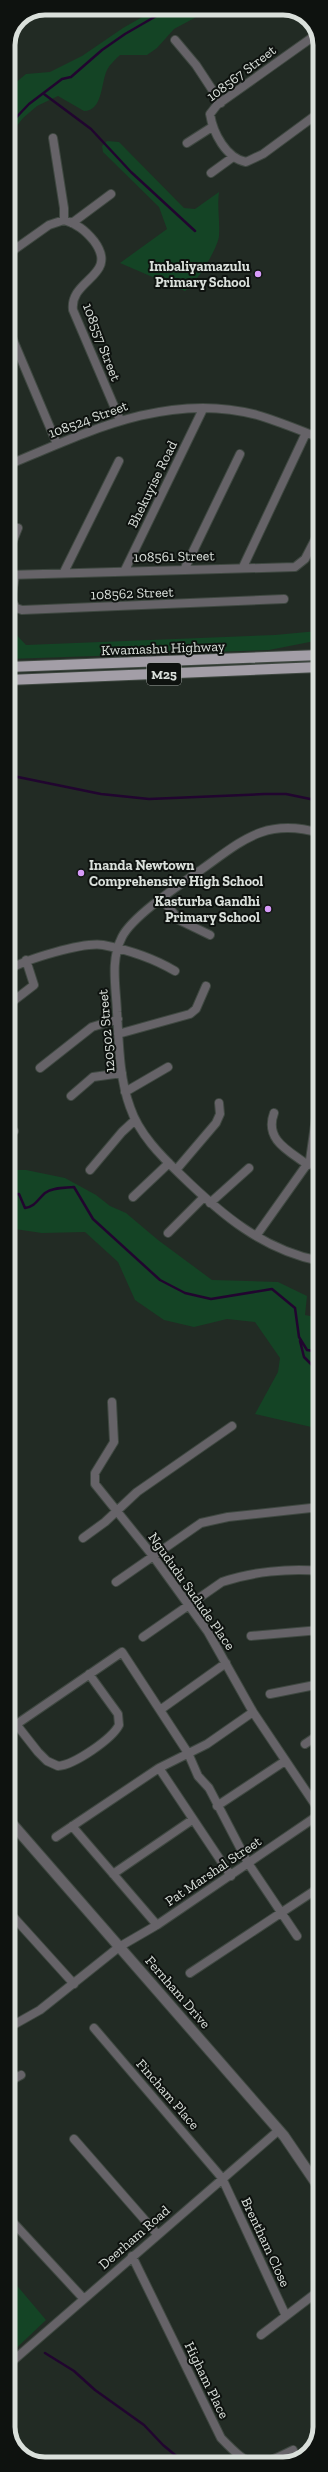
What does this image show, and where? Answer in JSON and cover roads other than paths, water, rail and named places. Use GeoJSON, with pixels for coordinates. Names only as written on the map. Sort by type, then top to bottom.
{"type":"FeatureCollection","features":[{"type":"Feature","properties":{"kind":"main road","name":"Kwamashu Highway"},"geometry":{"type":"LineString","coordinates":[[15,667],[313,655]]}},
{"type":"Feature","properties":{"kind":"main road","name":"Kwamashu Highway"},"geometry":{"type":"LineString","coordinates":[[15,680],[313,667]]}},
{"type":"Feature","properties":{"kind":"street","name":"108567 Street"},"geometry":{"type":"LineString","coordinates":[[212,127],[210,114],[214,107],[312,38]]}},
{"type":"Feature","properties":{"kind":"street"},"geometry":{"type":"LineString","coordinates":[[175,40],[196,66],[221,103]]}},
{"type":"Feature","properties":{"kind":"street"},"geometry":{"type":"LineString","coordinates":[[187,143],[212,127],[233,157],[246,162],[256,158],[313,117]]}},
{"type":"Feature","properties":{"kind":"street"},"geometry":{"type":"LineString","coordinates":[[15,249],[49,225],[64,220],[64,208],[53,138]]}},
{"type":"Feature","properties":{"kind":"street"},"geometry":{"type":"LineString","coordinates":[[211,173],[233,157]]}},
{"type":"Feature","properties":{"kind":"street"},"geometry":{"type":"LineString","coordinates":[[72,223],[111,194]]}},
{"type":"Feature","properties":{"kind":"street","name":"108557 Street"},"geometry":{"type":"LineString","coordinates":[[64,220],[72,223],[88,234],[101,255],[98,271],[76,291],[72,303],[76,316],[120,420]]}},
{"type":"Feature","properties":{"kind":"street"},"geometry":{"type":"LineString","coordinates":[[15,345],[57,444]]}},
{"type":"Feature","properties":{"kind":"street","name":"108524 Street"},"geometry":{"type":"LineString","coordinates":[[15,462],[120,420],[158,411],[203,409],[256,415],[313,436]]}},
{"type":"Feature","properties":{"kind":"street","name":"Bhekuyise Road"},"geometry":{"type":"LineString","coordinates":[[125,570],[203,409]]}},
{"type":"Feature","properties":{"kind":"street"},"geometry":{"type":"LineString","coordinates":[[243,567],[306,433]]}},
{"type":"Feature","properties":{"kind":"street"},"geometry":{"type":"LineString","coordinates":[[184,570],[240,454]]}},
{"type":"Feature","properties":{"kind":"street"},"geometry":{"type":"LineString","coordinates":[[64,572],[119,460]]}},
{"type":"Feature","properties":{"kind":"street"},"geometry":{"type":"LineString","coordinates":[[15,536],[18,528]]}},
{"type":"Feature","properties":{"kind":"street","name":"108561 Street"},"geometry":{"type":"LineString","coordinates":[[15,575],[125,570],[286,567],[299,565],[305,559],[313,544]]}},
{"type":"Feature","properties":{"kind":"street","name":"108562 Street"},"geometry":{"type":"LineString","coordinates":[[15,606],[22,610],[284,600]]}},
{"type":"Feature","properties":{"kind":"street","name":"120502 Street"},"geometry":{"type":"LineString","coordinates":[[313,832],[296,828],[282,828],[249,836],[162,899],[127,929],[117,950],[114,971],[122,1073],[125,1092],[135,1120],[168,1163],[229,1219],[256,1236],[287,1252],[313,1259]]}},
{"type":"Feature","properties":{"kind":"street"},"geometry":{"type":"LineString","coordinates":[[162,899],[179,920],[210,935]]}},
{"type":"Feature","properties":{"kind":"street"},"geometry":{"type":"LineString","coordinates":[[15,966],[26,960],[95,945],[150,957],[175,971]]}},
{"type":"Feature","properties":{"kind":"street"},"geometry":{"type":"LineString","coordinates":[[15,1000],[34,985],[34,978],[26,960]]}},
{"type":"Feature","properties":{"kind":"street"},"geometry":{"type":"LineString","coordinates":[[118,1034],[190,1014],[196,1009],[206,986]]}},
{"type":"Feature","properties":{"kind":"street"},"geometry":{"type":"LineString","coordinates":[[40,1068],[92,1027],[118,1019]]}},
{"type":"Feature","properties":{"kind":"street"},"geometry":{"type":"LineString","coordinates":[[125,1092],[168,1067]]}},
{"type":"Feature","properties":{"kind":"street"},"geometry":{"type":"LineString","coordinates":[[71,1096],[93,1077],[122,1073]]}},
{"type":"Feature","properties":{"kind":"street"},"geometry":{"type":"LineString","coordinates":[[176,1170],[216,1123],[220,1114],[219,1103]]}},
{"type":"Feature","properties":{"kind":"street"},"geometry":{"type":"LineString","coordinates":[[274,1113],[270,1126],[274,1137],[308,1165]]}},
{"type":"Feature","properties":{"kind":"street"},"geometry":{"type":"LineString","coordinates":[[90,1170],[122,1132],[135,1120]]}},
{"type":"Feature","properties":{"kind":"street"},"geometry":{"type":"LineString","coordinates":[[256,1236],[308,1165],[313,1152]]}},
{"type":"Feature","properties":{"kind":"street"},"geometry":{"type":"LineString","coordinates":[[133,1197],[168,1163]]}},
{"type":"Feature","properties":{"kind":"street"},"geometry":{"type":"LineString","coordinates":[[210,1203],[249,1168]]}},
{"type":"Feature","properties":{"kind":"street"},"geometry":{"type":"LineString","coordinates":[[168,1233],[204,1197]]}},
{"type":"Feature","properties":{"kind":"street","name":"Ngududu Sudude Place"},"geometry":{"type":"LineString","coordinates":[[112,1402],[114,1442],[98,1468],[94,1481],[153,1556],[189,1605],[226,1663],[253,1712],[313,1803]]}},
{"type":"Feature","properties":{"kind":"street"},"geometry":{"type":"LineString","coordinates":[[83,1538],[105,1522],[137,1492],[232,1426]]}},
{"type":"Feature","properties":{"kind":"street"},"geometry":{"type":"LineString","coordinates":[[116,1582],[187,1532],[213,1520],[313,1508]]}},
{"type":"Feature","properties":{"kind":"street"},"geometry":{"type":"LineString","coordinates":[[143,1637],[212,1588],[233,1578],[281,1572],[313,1571]]}},
{"type":"Feature","properties":{"kind":"street"},"geometry":{"type":"LineString","coordinates":[[251,1636],[313,1631]]}},
{"type":"Feature","properties":{"kind":"street"},"geometry":{"type":"LineString","coordinates":[[89,1674],[115,1708],[118,1714],[119,1725],[108,1737],[76,1759],[58,1766],[47,1761],[16,1724],[89,1674],[122,1652],[188,1754],[194,1770],[209,1788],[217,1806],[248,1863],[297,1936]]}},
{"type":"Feature","properties":{"kind":"street"},"geometry":{"type":"LineString","coordinates":[[160,1710],[226,1663]]}},
{"type":"Feature","properties":{"kind":"street"},"geometry":{"type":"LineString","coordinates":[[270,1694],[313,1685]]}},
{"type":"Feature","properties":{"kind":"street"},"geometry":{"type":"LineString","coordinates":[[56,1837],[159,1768],[207,1744],[253,1712]]}},
{"type":"Feature","properties":{"kind":"street"},"geometry":{"type":"LineString","coordinates":[[305,1744],[313,1739]]}},
{"type":"Feature","properties":{"kind":"street"},"geometry":{"type":"LineString","coordinates":[[217,1806],[285,1761]]}},
{"type":"Feature","properties":{"kind":"street"},"geometry":{"type":"LineString","coordinates":[[159,1768],[192,1820],[231,1876]]}},
{"type":"Feature","properties":{"kind":"street","name":"Pat Marshal Street"},"geometry":{"type":"LineString","coordinates":[[15,2024],[40,2010],[119,1947],[158,1925],[231,1876],[313,1818]]}},
{"type":"Feature","properties":{"kind":"street"},"geometry":{"type":"LineString","coordinates":[[113,1874],[192,1820]]}},
{"type":"Feature","properties":{"kind":"street"},"geometry":{"type":"LineString","coordinates":[[72,1826],[158,1925]]}},
{"type":"Feature","properties":{"kind":"street","name":"Fernham Drive"},"geometry":{"type":"LineString","coordinates":[[15,1827],[279,2130],[303,2161],[313,2177]]}},
{"type":"Feature","properties":{"kind":"street"},"geometry":{"type":"LineString","coordinates":[[190,1973],[313,1892]]}},
{"type":"Feature","properties":{"kind":"street"},"geometry":{"type":"LineString","coordinates":[[15,1919],[74,1984]]}},
{"type":"Feature","properties":{"kind":"street","name":"Fincham Place"},"geometry":{"type":"LineString","coordinates":[[94,2028],[222,2178]]}},
{"type":"Feature","properties":{"kind":"street"},"geometry":{"type":"LineString","coordinates":[[15,2078],[21,2075]]}},
{"type":"Feature","properties":{"kind":"street","name":"Deerham Road"},"geometry":{"type":"LineString","coordinates":[[15,2359],[83,2298],[279,2130]]}},
{"type":"Feature","properties":{"kind":"street"},"geometry":{"type":"LineString","coordinates":[[74,2139],[157,2234]]}},
{"type":"Feature","properties":{"kind":"street","name":"Brentham Close"},"geometry":{"type":"LineString","coordinates":[[222,2178],[286,2316]]}},
{"type":"Feature","properties":{"kind":"street"},"geometry":{"type":"LineString","coordinates":[[15,2225],[83,2298]]}},
{"type":"Feature","properties":{"kind":"street","name":"Higham Place"},"geometry":{"type":"LineString","coordinates":[[132,2256],[221,2438],[240,2457]]}},
{"type":"Feature","properties":{"kind":"street"},"geometry":{"type":"LineString","coordinates":[[262,2336],[313,2295]]}},
{"type":"Feature","properties":{"kind":"street","name":"Higham Place"},"geometry":{"type":"LineString","coordinates":[[277,2457],[293,2450]]}},
{"type":"Feature","properties":{"kind":"waterway"},"geometry":{"type":"LineString","coordinates":[[15,119],[29,104],[62,79],[71,77],[102,50],[125,34],[158,15]]}},
{"type":"Feature","properties":{"kind":"waterway"},"geometry":{"type":"LineString","coordinates":[[44,94],[91,129],[131,172],[195,231]]}},
{"type":"Feature","properties":{"kind":"waterway"},"geometry":{"type":"LineString","coordinates":[[15,776],[101,794],[149,799],[286,794],[313,800]]}},
{"type":"Feature","properties":{"kind":"waterway"},"geometry":{"type":"LineString","coordinates":[[15,1194],[19,1194],[25,1208],[34,1204],[48,1191],[59,1188],[74,1187],[93,1219],[160,1280],[185,1293],[211,1299],[272,1289],[295,1308],[299,1337],[307,1350],[313,1351]]}},
{"type":"Feature","properties":{"kind":"waterway"},"geometry":{"type":"LineString","coordinates":[[300,1341],[304,1357],[313,1366]]}},
{"type":"Feature","properties":{"kind":"waterway"},"geometry":{"type":"LineString","coordinates":[[45,2353],[74,2371],[95,2390],[144,2425],[163,2445],[178,2457]]}},
{"type":"Feature","properties":{"kind":"place","name":"Imbaliyamazulu Primary School"},"geometry":{"type":"Point","coordinates":[258,274]}},
{"type":"Feature","properties":{"kind":"place","name":"Inanda Newtown Comprehensive High School"},"geometry":{"type":"Point","coordinates":[81,873]}},
{"type":"Feature","properties":{"kind":"place","name":"Kasturba Gandhi Primary School"},"geometry":{"type":"Point","coordinates":[268,909]}}]}
